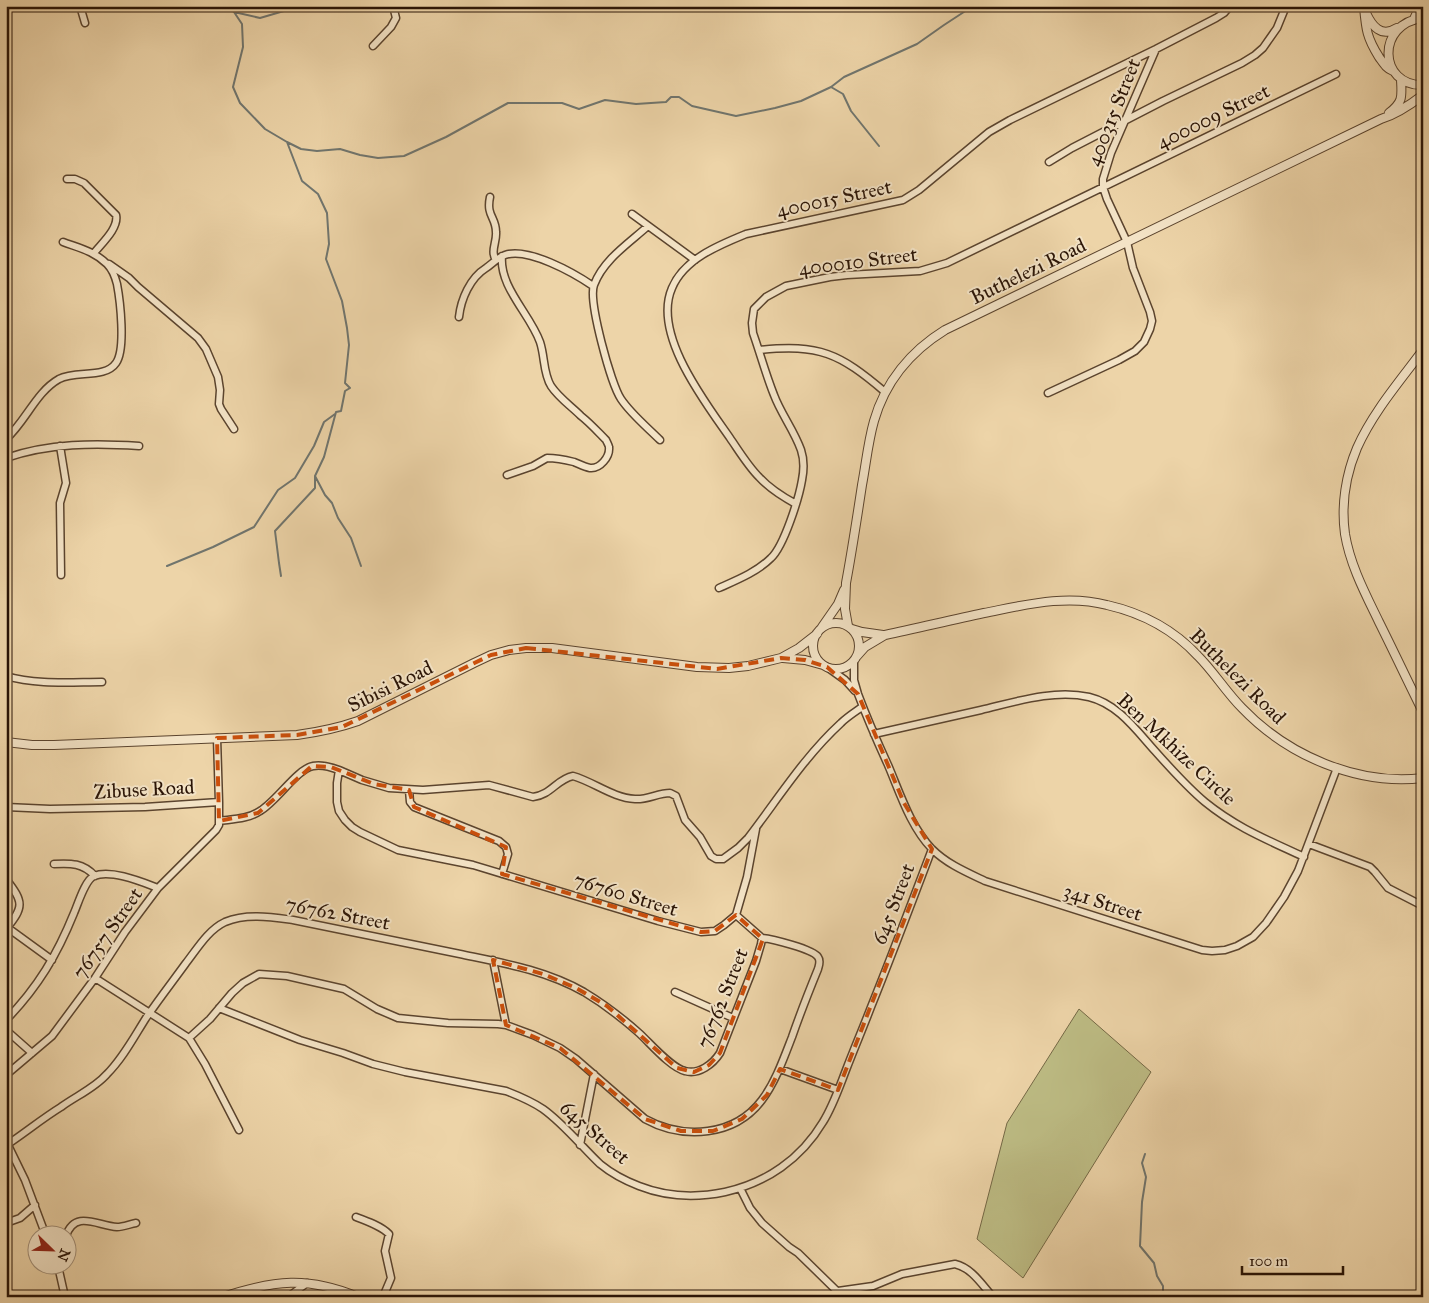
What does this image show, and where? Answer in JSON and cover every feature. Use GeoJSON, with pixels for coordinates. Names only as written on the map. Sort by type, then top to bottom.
{"type":"FeatureCollection","features":[{"type":"Feature","properties":{"kind":"street"},"geometry":{"type":"LineString","coordinates":[[80,6],[86,23]]}},
{"type":"Feature","properties":{"kind":"street"},"geometry":{"type":"LineString","coordinates":[[373,46],[392,27],[396,18],[392,6]]}},
{"type":"Feature","properties":{"kind":"street","name":"400015 Street"},"geometry":{"type":"LineString","coordinates":[[796,504],[760,478],[749,466],[688,375],[677,351],[668,322],[668,300],[676,281],[695,260],[726,242],[746,234],[903,200],[919,190],[988,132],[1216,18],[1230,6]]}},
{"type":"Feature","properties":{"kind":"street"},"geometry":{"type":"LineString","coordinates":[[1049,162],[1126,120],[1255,55],[1271,38],[1280,23],[1286,6]]}},
{"type":"Feature","properties":{"kind":"street"},"geometry":{"type":"LineString","coordinates":[[1414,19],[1420,6]]}},
{"type":"Feature","properties":{"kind":"street"},"geometry":{"type":"LineString","coordinates":[[1364,7],[1371,22],[1377,29],[1384,32],[1391,32],[1414,19],[1423,18]]}},
{"type":"Feature","properties":{"kind":"street"},"geometry":{"type":"LineString","coordinates":[[1364,7],[1370,42],[1386,68],[1401,80],[1423,85]]}},
{"type":"Feature","properties":{"kind":"street"},"geometry":{"type":"LineString","coordinates":[[1393,72],[1388,55],[1389,44],[1401,26]]}},
{"type":"Feature","properties":{"kind":"street","name":"400315 Street"},"geometry":{"type":"LineString","coordinates":[[1048,393],[1135,351],[1144,342],[1152,321],[1133,268],[1127,242],[1107,200],[1103,179],[1106,165],[1156,49]]}},
{"type":"Feature","properties":{"kind":"street","name":"400009 Street"},"geometry":{"type":"LineString","coordinates":[[1103,187],[1336,74]]}},
{"type":"Feature","properties":{"kind":"street","name":"Buthelezi Road"},"geometry":{"type":"LineString","coordinates":[[1381,119],[1399,105],[1402,96],[1401,80]]}},
{"type":"Feature","properties":{"kind":"street","name":"Buthelezi Road"},"geometry":{"type":"LineString","coordinates":[[855,658],[859,648],[856,634],[850,627],[845,609],[846,583],[870,436],[885,392],[896,374],[910,358],[929,340],[952,327],[1381,119],[1392,116],[1423,95]]}},
{"type":"Feature","properties":{"kind":"street"},"geometry":{"type":"LineString","coordinates":[[67,179],[75,179],[84,183],[116,215],[114,227],[94,254]]}},
{"type":"Feature","properties":{"kind":"street","name":"400010 Street"},"geometry":{"type":"LineString","coordinates":[[719,588],[745,576],[773,557],[779,548],[796,504],[803,473],[801,450],[773,394],[753,333],[752,316],[754,309],[774,292],[786,286],[830,276],[902,272],[933,268],[956,259],[1103,187]]}},
{"type":"Feature","properties":{"kind":"street"},"geometry":{"type":"LineString","coordinates":[[490,197],[489,209],[497,234],[493,252],[499,258],[505,279],[540,342],[546,373],[552,388],[606,440],[609,447],[606,459],[593,468],[573,462],[547,458],[533,466],[507,475]]}},
{"type":"Feature","properties":{"kind":"street"},"geometry":{"type":"LineString","coordinates":[[632,214],[695,260]]}},
{"type":"Feature","properties":{"kind":"street"},"geometry":{"type":"LineString","coordinates":[[648,226],[604,267],[593,286],[594,308],[617,392],[625,405],[660,440]]}},
{"type":"Feature","properties":{"kind":"street"},"geometry":{"type":"LineString","coordinates":[[63,242],[94,254],[116,268],[198,338],[206,349],[218,377],[220,390],[219,404],[234,429]]}},
{"type":"Feature","properties":{"kind":"street"},"geometry":{"type":"LineString","coordinates":[[459,317],[462,301],[475,277],[499,258],[513,254],[538,258],[568,271],[593,286]]}},
{"type":"Feature","properties":{"kind":"street"},"geometry":{"type":"LineString","coordinates":[[6,438],[37,400],[59,379],[71,374],[103,372],[116,363],[122,348],[117,284],[113,273],[103,261]]}},
{"type":"Feature","properties":{"kind":"street"},"geometry":{"type":"LineString","coordinates":[[759,350],[799,348],[826,353],[854,367],[885,392]]}},
{"type":"Feature","properties":{"kind":"street"},"geometry":{"type":"LineString","coordinates":[[1423,350],[1379,409],[1357,449],[1345,490],[1344,514],[1345,535],[1355,569],[1370,605],[1423,712]]}},
{"type":"Feature","properties":{"kind":"street"},"geometry":{"type":"LineString","coordinates":[[6,458],[32,449],[60,446],[86,444],[139,446]]}},
{"type":"Feature","properties":{"kind":"street"},"geometry":{"type":"LineString","coordinates":[[60,446],[66,483],[60,502],[60,575]]}},
{"type":"Feature","properties":{"kind":"street","name":"Buthelezi Road"},"geometry":{"type":"LineString","coordinates":[[819,631],[838,604],[846,583]]}},
{"type":"Feature","properties":{"kind":"street","name":"Buthelezi Road"},"geometry":{"type":"LineString","coordinates":[[819,631],[827,625],[834,623],[869,634],[885,635],[1034,603],[1077,600],[1106,604],[1146,618],[1182,641],[1198,655],[1241,707],[1260,726],[1311,758],[1360,774],[1398,779],[1423,778]]}},
{"type":"Feature","properties":{"kind":"street"},"geometry":{"type":"LineString","coordinates":[[819,631],[814,640],[815,654],[818,660],[825,666]]}},
{"type":"Feature","properties":{"kind":"street","name":"Sibisi Road"},"geometry":{"type":"LineString","coordinates":[[782,658],[819,631]]}},
{"type":"Feature","properties":{"kind":"street","name":"Buthelezi Road"},"geometry":{"type":"LineString","coordinates":[[825,666],[834,669],[848,665],[865,647],[885,635]]}},
{"type":"Feature","properties":{"kind":"street","name":"Sibisi Road"},"geometry":{"type":"LineString","coordinates":[[6,742],[54,745],[297,735],[322,732],[342,727],[375,713],[491,656],[509,650],[526,648],[552,648],[717,669],[748,666],[782,658],[805,660],[825,666]]}},
{"type":"Feature","properties":{"kind":"street","name":"341 Street"},"geometry":{"type":"LineString","coordinates":[[855,658],[854,680],[862,706],[913,821],[932,849],[955,866],[985,881],[1193,948],[1212,951],[1225,950],[1253,937],[1261,930],[1293,883],[1337,768]]}},
{"type":"Feature","properties":{"kind":"street","name":"341 Street"},"geometry":{"type":"LineString","coordinates":[[825,666],[845,680],[858,694]]}},
{"type":"Feature","properties":{"kind":"street"},"geometry":{"type":"LineString","coordinates":[[6,676],[38,681],[102,682]]}},
{"type":"Feature","properties":{"kind":"street","name":"Ben Mkhize Circle"},"geometry":{"type":"LineString","coordinates":[[874,734],[1039,697],[1070,694],[1091,697],[1114,708],[1126,718],[1180,779],[1205,802],[1241,828],[1304,857]]}},
{"type":"Feature","properties":{"kind":"street"},"geometry":{"type":"LineString","coordinates":[[219,802],[219,821],[246,817],[258,813],[274,801],[305,769],[312,766],[339,770],[388,788],[423,790],[489,785],[533,797],[548,793],[563,780],[573,776],[628,798],[644,799],[670,793],[676,796],[685,820],[700,837],[712,856],[723,860],[738,848],[756,828],[815,750],[842,722],[862,706]]}},
{"type":"Feature","properties":{"kind":"street","name":"Zibuse Road"},"geometry":{"type":"LineString","coordinates":[[6,807],[50,809],[145,807],[219,802],[217,738]]}},
{"type":"Feature","properties":{"kind":"street","name":"76760 Street"},"geometry":{"type":"LineString","coordinates":[[339,770],[336,794],[339,810],[345,820],[360,832],[398,850],[473,865],[701,932],[715,931],[724,926],[736,914]]}},
{"type":"Feature","properties":{"kind":"street"},"geometry":{"type":"LineString","coordinates":[[409,790],[410,802],[414,807],[499,841],[506,846],[508,854],[502,874]]}},
{"type":"Feature","properties":{"kind":"street","name":"76757 Street"},"geometry":{"type":"LineString","coordinates":[[6,1075],[52,1036],[96,978],[125,932],[158,888],[212,834],[217,828],[219,821]]}},
{"type":"Feature","properties":{"kind":"street"},"geometry":{"type":"LineString","coordinates":[[756,828],[747,876],[736,914],[762,938]]}},
{"type":"Feature","properties":{"kind":"street"},"geometry":{"type":"LineString","coordinates":[[1309,844],[1370,867],[1388,888],[1423,906]]}},
{"type":"Feature","properties":{"kind":"street","name":"645 Street"},"geometry":{"type":"LineString","coordinates":[[219,1008],[300,1040],[373,1064],[518,1095],[544,1110],[559,1122],[580,1145],[602,1165],[618,1176],[639,1186],[672,1195],[710,1195],[740,1188],[784,1166],[814,1136],[824,1121],[838,1090],[932,849]]}},
{"type":"Feature","properties":{"kind":"street"},"geometry":{"type":"LineString","coordinates":[[54,864],[80,866],[89,870],[95,876]]}},
{"type":"Feature","properties":{"kind":"street"},"geometry":{"type":"LineString","coordinates":[[6,1020],[35,987],[52,960],[66,933],[85,887],[91,878],[108,875],[125,877],[158,888]]}},
{"type":"Feature","properties":{"kind":"street"},"geometry":{"type":"LineString","coordinates":[[6,879],[16,894],[20,908],[18,914],[7,928],[52,960]]}},
{"type":"Feature","properties":{"kind":"street","name":"76762 Street"},"geometry":{"type":"LineString","coordinates":[[7,1143],[106,1076],[196,950],[212,931],[225,922],[248,917],[273,917],[292,920],[493,960],[543,974],[592,997],[620,1017],[668,1060],[683,1071],[694,1072],[709,1065],[720,1053],[756,961],[762,938],[806,950],[816,955],[820,960],[780,1069],[767,1095],[742,1119],[726,1127],[695,1133],[671,1130],[645,1119],[576,1059],[546,1040],[506,1025],[448,1023],[398,1018],[377,1009],[344,989],[287,976],[259,974],[243,983],[198,1031],[189,1038]]}},
{"type":"Feature","properties":{"kind":"street"},"geometry":{"type":"LineString","coordinates":[[493,960],[506,1025]]}},
{"type":"Feature","properties":{"kind":"street"},"geometry":{"type":"LineString","coordinates":[[96,978],[189,1038],[205,1064],[239,1130]]}},
{"type":"Feature","properties":{"kind":"street"},"geometry":{"type":"LineString","coordinates":[[675,992],[733,1018]]}},
{"type":"Feature","properties":{"kind":"street"},"geometry":{"type":"LineString","coordinates":[[6,1030],[32,1053]]}},
{"type":"Feature","properties":{"kind":"street"},"geometry":{"type":"LineString","coordinates":[[780,1069],[838,1090]]}},
{"type":"Feature","properties":{"kind":"street"},"geometry":{"type":"LineString","coordinates":[[580,1145],[594,1074]]}},
{"type":"Feature","properties":{"kind":"street"},"geometry":{"type":"LineString","coordinates":[[7,1143],[42,1226]]}},
{"type":"Feature","properties":{"kind":"street"},"geometry":{"type":"LineString","coordinates":[[740,1188],[750,1208],[762,1223],[798,1253],[841,1294],[873,1286],[902,1274],[955,1264],[968,1269],[993,1297]]}},
{"type":"Feature","properties":{"kind":"street"},"geometry":{"type":"LineString","coordinates":[[6,1223],[20,1218],[34,1205]]}},
{"type":"Feature","properties":{"kind":"street"},"geometry":{"type":"LineString","coordinates":[[356,1216],[389,1234],[385,1251],[391,1278],[383,1297]]}},
{"type":"Feature","properties":{"kind":"street"},"geometry":{"type":"LineString","coordinates":[[70,1226],[76,1222],[94,1221],[120,1227],[136,1223]]}},
{"type":"Feature","properties":{"kind":"street"},"geometry":{"type":"LineString","coordinates":[[61,1276],[65,1297]]}},
{"type":"Feature","properties":{"kind":"street"},"geometry":{"type":"LineString","coordinates":[[223,1297],[279,1283],[307,1283],[335,1288],[358,1297]]}},
{"type":"Feature","properties":{"kind":"street"},"geometry":{"type":"LineString","coordinates":[[288,1297],[307,1283]]}},
{"type":"Feature","properties":{"kind":"highlighted area"},"geometry":{"type":"Polygon","coordinates":[[[526,648],[717,669],[781,658],[805,660],[827,667],[858,694],[904,803],[932,849],[838,1090],[780,1069],[767,1095],[742,1119],[713,1131],[681,1131],[645,1119],[560,1048],[506,1025],[493,960],[543,974],[576,988],[607,1006],[677,1068],[694,1072],[709,1065],[720,1053],[763,939],[736,915],[715,931],[701,932],[502,874],[506,847],[414,807],[409,790],[374,784],[331,767],[312,766],[258,813],[219,821],[217,738],[297,735],[342,727],[491,655],[526,648]]]}},
{"type":"Feature","properties":{"kind":"shaded area"},"geometry":{"type":"Polygon","coordinates":[[[1079,1009],[1151,1072],[1023,1278],[977,1239],[1007,1123],[1079,1009]]]}},
{"type":"Feature","properties":{"kind":"waterway"},"geometry":{"type":"LineString","coordinates":[[184,6],[188,9],[196,6]]}},
{"type":"Feature","properties":{"kind":"waterway"},"geometry":{"type":"LineString","coordinates":[[213,6],[218,10],[231,10],[260,18],[301,6]]}},
{"type":"Feature","properties":{"kind":"waterway"},"geometry":{"type":"LineString","coordinates":[[287,142],[301,149],[317,151],[340,149],[378,158],[404,156],[446,137],[508,103],[562,103],[579,109],[605,100],[636,104],[666,102],[671,97],[679,97],[692,106],[736,116],[801,101],[831,87],[844,77],[917,44],[975,6]]}},
{"type":"Feature","properties":{"kind":"waterway"},"geometry":{"type":"LineString","coordinates":[[234,12],[242,24],[243,47],[233,87],[240,103],[265,129],[287,142],[302,181],[318,194],[327,213],[329,244],[326,259],[342,301],[349,345],[345,383],[350,388],[345,391],[341,411],[336,412],[324,457],[315,476],[315,488],[275,531],[281,576]]}},
{"type":"Feature","properties":{"kind":"waterway"},"geometry":{"type":"LineString","coordinates":[[831,87],[843,94],[851,111],[879,146]]}},
{"type":"Feature","properties":{"kind":"waterway"},"geometry":{"type":"LineString","coordinates":[[167,566],[254,527],[278,490],[295,478],[314,446],[324,422],[335,414]]}},
{"type":"Feature","properties":{"kind":"waterway"},"geometry":{"type":"LineString","coordinates":[[315,476],[351,538],[361,566]]}},
{"type":"Feature","properties":{"kind":"waterway"},"geometry":{"type":"LineString","coordinates":[[1145,1154],[1142,1163],[1146,1177],[1142,1202],[1140,1246],[1154,1263],[1157,1276],[1163,1286],[1163,1297]]}}]}
